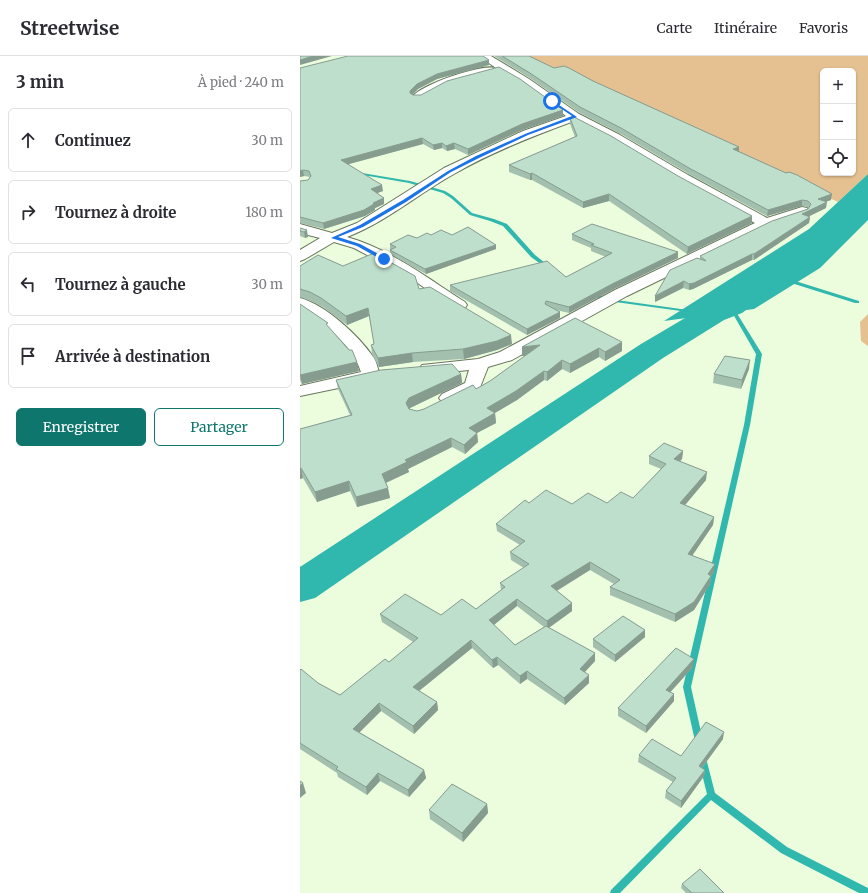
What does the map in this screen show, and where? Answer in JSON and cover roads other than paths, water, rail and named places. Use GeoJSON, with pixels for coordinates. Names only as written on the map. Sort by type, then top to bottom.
{"type":"FeatureCollection","features":[{"type":"Feature","properties":{"kind":"street"},"geometry":{"type":"LineString","coordinates":[[484,56],[525,81],[575,117],[616,138],[683,178],[766,223]]}},
{"type":"Feature","properties":{"kind":"street"},"geometry":{"type":"LineString","coordinates":[[418,97],[422,92],[429,88],[461,77],[501,67]]}},
{"type":"Feature","properties":{"kind":"street"},"geometry":{"type":"LineString","coordinates":[[300,256],[333,238],[362,226],[405,201],[449,172],[477,157],[527,134],[575,117]]}},
{"type":"Feature","properties":{"kind":"street"},"geometry":{"type":"LineString","coordinates":[[412,370],[480,364],[506,356],[521,341],[766,223],[802,211]]}},
{"type":"Feature","properties":{"kind":"street"},"geometry":{"type":"LineString","coordinates":[[300,228],[359,245],[410,273],[473,313]]}},
{"type":"Feature","properties":{"kind":"street"},"geometry":{"type":"LineString","coordinates":[[300,303],[323,316],[340,329],[366,360],[371,376]]}},
{"type":"Feature","properties":{"kind":"street"},"geometry":{"type":"LineString","coordinates":[[432,406],[473,386],[480,364]]}},
{"type":"Feature","properties":{"kind":"street"},"geometry":{"type":"LineString","coordinates":[[300,391],[390,373]]}},
{"type":"Feature","properties":{"kind":"water"},"geometry":{"type":"Polygon","coordinates":[[[868,174],[868,220],[820,268],[754,309],[664,321],[809,229],[868,174]]]}},
{"type":"Feature","properties":{"kind":"waterway"},"geometry":{"type":"LineString","coordinates":[[357,173],[410,182],[444,192],[471,214],[505,225],[533,256],[547,266]]}},
{"type":"Feature","properties":{"kind":"waterway"},"geometry":{"type":"LineString","coordinates":[[790,281],[857,302]]}},
{"type":"Feature","properties":{"kind":"waterway"},"geometry":{"type":"LineString","coordinates":[[300,587],[652,351],[713,314],[731,307],[755,290]]}},
{"type":"Feature","properties":{"kind":"waterway"},"geometry":{"type":"LineString","coordinates":[[591,294],[608,300],[688,311]]}},
{"type":"Feature","properties":{"kind":"waterway"},"geometry":{"type":"LineString","coordinates":[[699,741],[687,687],[747,425],[759,354],[731,307]]}},
{"type":"Feature","properties":{"kind":"waterway"},"geometry":{"type":"LineString","coordinates":[[702,758],[711,795]]}},
{"type":"Feature","properties":{"kind":"waterway"},"geometry":{"type":"LineString","coordinates":[[614,893],[711,795]]}},
{"type":"Feature","properties":{"kind":"waterway"},"geometry":{"type":"LineString","coordinates":[[711,795],[784,850],[868,893]]}}]}
